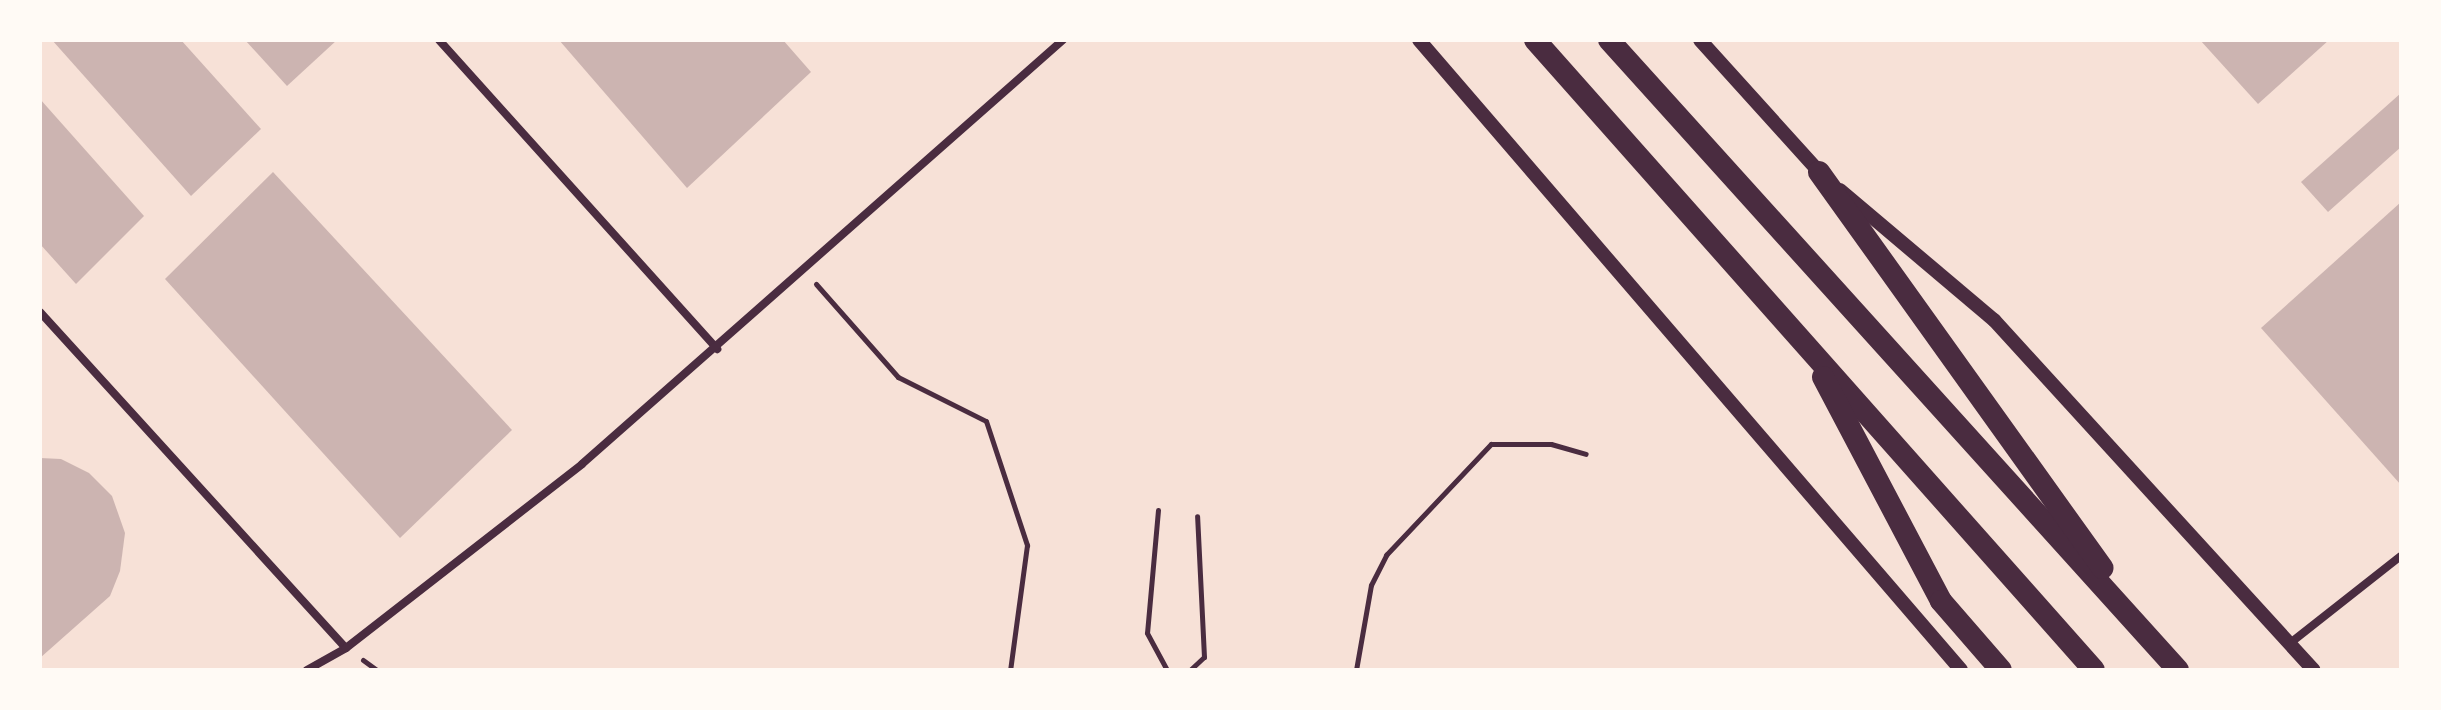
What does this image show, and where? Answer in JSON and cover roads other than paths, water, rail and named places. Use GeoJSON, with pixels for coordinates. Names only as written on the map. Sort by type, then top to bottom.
{"type":"FeatureCollection","features":[{"type":"Feature","properties":{"kind":"highway"},"geometry":{"type":"LineString","coordinates":[[1535,40],[2094,670]]}},
{"type":"Feature","properties":{"kind":"highway"},"geometry":{"type":"LineString","coordinates":[[1609,40],[2175,665]]}},
{"type":"Feature","properties":{"kind":"highway"},"geometry":{"type":"LineString","coordinates":[[1819,172],[2175,665]]}},
{"type":"Feature","properties":{"kind":"highway"},"geometry":{"type":"LineString","coordinates":[[1805,344],[1941,601],[2001,670]]}},
{"type":"Feature","properties":{"kind":"street"},"geometry":{"type":"LineString","coordinates":[[439,40],[717,349]]}},
{"type":"Feature","properties":{"kind":"street"},"geometry":{"type":"LineString","coordinates":[[307,670],[346,648],[582,464],[717,349],[1063,40]]}},
{"type":"Feature","properties":{"kind":"street"},"geometry":{"type":"LineString","coordinates":[[1419,40],[1961,670]]}},
{"type":"Feature","properties":{"kind":"street"},"geometry":{"type":"LineString","coordinates":[[1700,40],[1819,172],[1994,320],[2314,670]]}},
{"type":"Feature","properties":{"kind":"street"},"geometry":{"type":"LineString","coordinates":[[40,312],[346,648]]}},
{"type":"Feature","properties":{"kind":"street"},"geometry":{"type":"LineString","coordinates":[[2289,644],[2401,556]]}}]}
